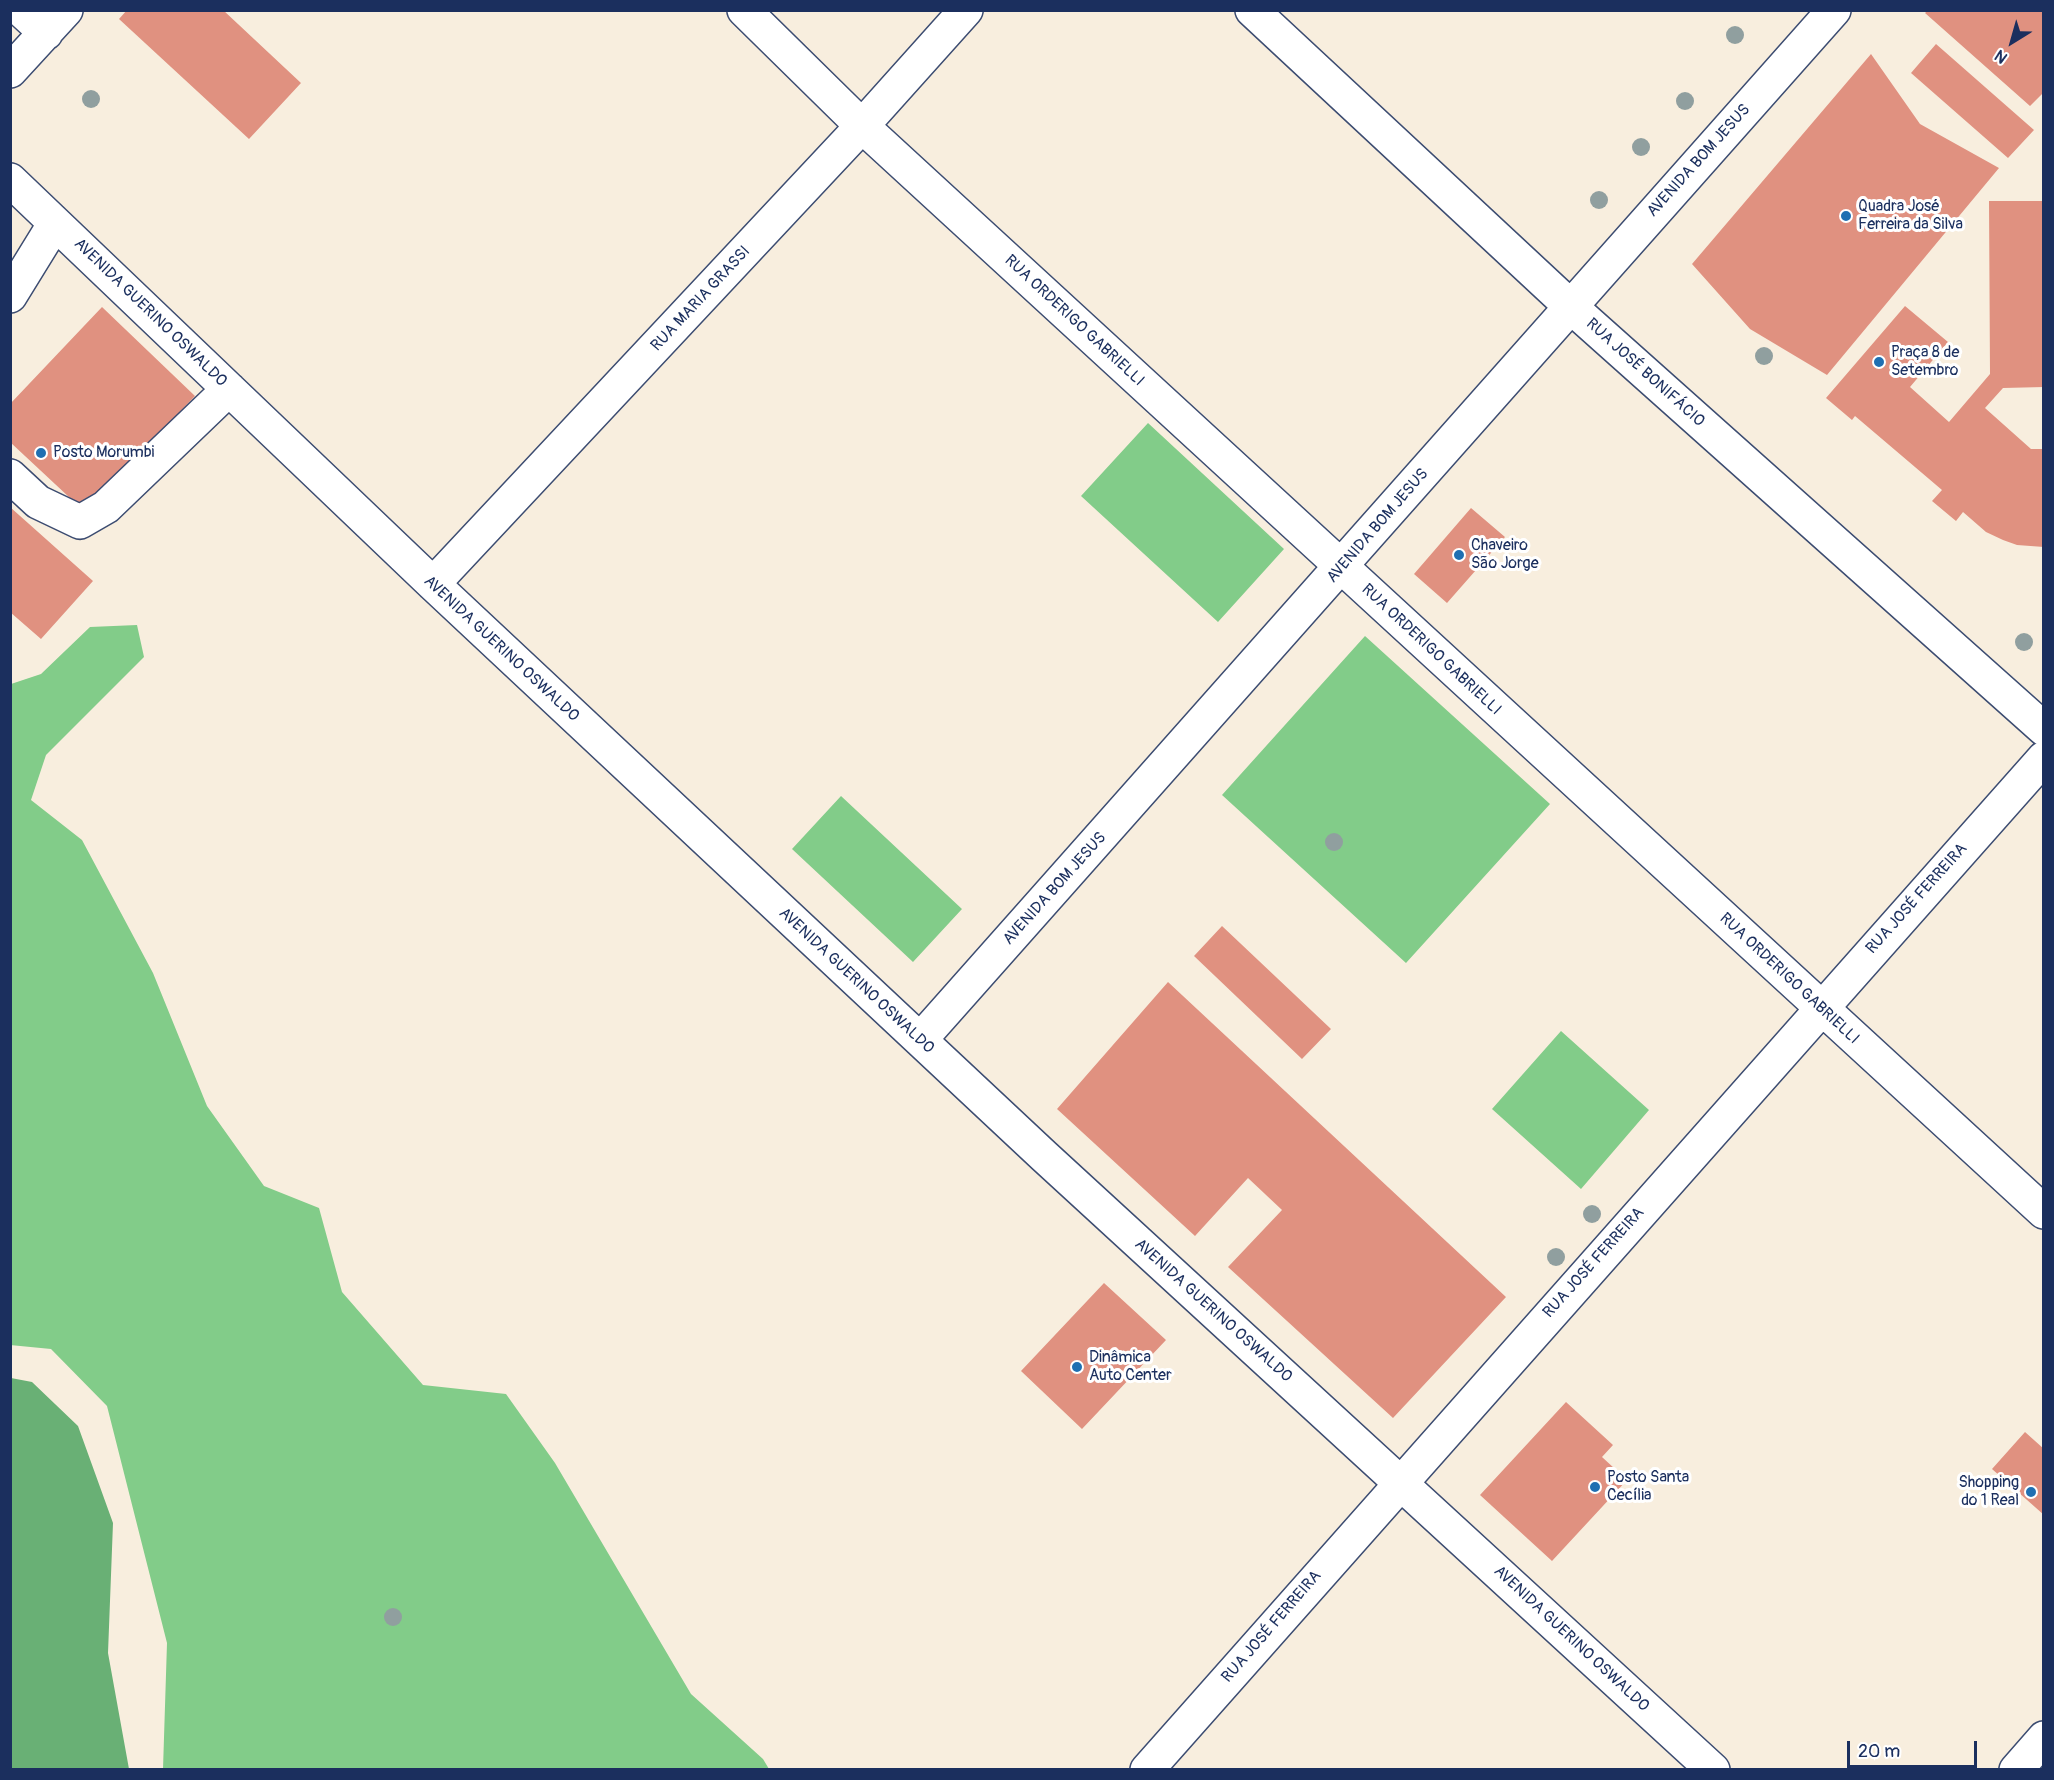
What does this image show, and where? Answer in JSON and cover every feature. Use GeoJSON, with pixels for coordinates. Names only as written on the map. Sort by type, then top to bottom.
{"type":"FeatureCollection","features":[{"type":"Feature","properties":{"kind":"street"},"geometry":{"type":"LineString","coordinates":[[10,71],[56,22],[21,10]]}},
{"type":"Feature","properties":{"kind":"street","name":"RUA ORDERIGO GABRIELLI"},"geometry":{"type":"LineString","coordinates":[[744,10],[862,126],[2043,1212]]}},
{"type":"Feature","properties":{"kind":"street","name":"RUA MARIA GRASSI"},"geometry":{"type":"LineString","coordinates":[[433,584],[862,126],[966,10]]}},
{"type":"Feature","properties":{"kind":"street","name":"RUA JOSÉ BONIFÁCIO"},"geometry":{"type":"LineString","coordinates":[[1252,10],[1570,306],[2043,729]]}},
{"type":"Feature","properties":{"kind":"street","name":"AVENIDA BOM JESUS"},"geometry":{"type":"LineString","coordinates":[[920,1040],[1834,10]]}},
{"type":"Feature","properties":{"kind":"street","name":"AVENIDA GUERINO OSWALDO"},"geometry":{"type":"LineString","coordinates":[[10,180],[433,584],[920,1040],[1713,1770]]}},
{"type":"Feature","properties":{"kind":"street"},"geometry":{"type":"LineString","coordinates":[[10,296],[55,222]]}},
{"type":"Feature","properties":{"kind":"street"},"geometry":{"type":"LineString","coordinates":[[10,476],[38,502],[80,522],[106,507],[229,389]]}},
{"type":"Feature","properties":{"kind":"street","name":"RUA JOSÉ FERREIRA"},"geometry":{"type":"LineString","coordinates":[[1146,1770],[2043,758]]}},
{"type":"Feature","properties":{"kind":"street"},"geometry":{"type":"LineString","coordinates":[[2016,1770],[2043,1738]]}},
{"type":"Feature","properties":{"kind":"green space"},"geometry":{"type":"Polygon","coordinates":[[[1148,423],[1284,549],[1218,622],[1081,496],[1148,423]]]}},
{"type":"Feature","properties":{"kind":"green space"},"geometry":{"type":"Polygon","coordinates":[[[137,625],[144,657],[46,755],[31,800],[82,840],[153,973],[207,1106],[264,1186],[319,1208],[342,1292],[423,1385],[506,1394],[555,1463],[691,1694],[763,1759],[769,1769],[163,1769],[167,1643],[107,1406],[51,1349],[10,1345],[11,684],[41,674],[90,627],[137,625]]]}},
{"type":"Feature","properties":{"kind":"green space"},"geometry":{"type":"Polygon","coordinates":[[[1365,636],[1550,804],[1406,963],[1222,795],[1365,636]]]}},
{"type":"Feature","properties":{"kind":"green space"},"geometry":{"type":"Polygon","coordinates":[[[841,796],[962,909],[913,962],[792,849],[841,796]]]}},
{"type":"Feature","properties":{"kind":"green space"},"geometry":{"type":"Polygon","coordinates":[[[1561,1031],[1649,1110],[1581,1189],[1492,1109],[1561,1031]]]}},
{"type":"Feature","properties":{"kind":"green space"},"geometry":{"type":"Polygon","coordinates":[[[11,1378],[32,1382],[78,1426],[113,1523],[108,1653],[129,1769],[11,1769],[11,1378]]]}},
{"type":"Feature","properties":{"kind":"building"},"geometry":{"type":"Polygon","coordinates":[[[127,10],[223,10],[301,83],[249,139],[119,19],[127,10]]]}},
{"type":"Feature","properties":{"kind":"building"},"geometry":{"type":"Polygon","coordinates":[[[1928,10],[2044,10],[2044,92],[2030,106],[1925,13],[1928,10]]]}},
{"type":"Feature","properties":{"kind":"building"},"geometry":{"type":"Polygon","coordinates":[[[1936,44],[2034,130],[2008,158],[1911,73],[1936,44]]]}},
{"type":"Feature","properties":{"kind":"building","name":"Quadra José Ferreira da Silva"},"geometry":{"type":"Polygon","coordinates":[[[1871,54],[1920,124],[1999,168],[1827,375],[1750,329],[1692,264],[1871,54]]]}},
{"type":"Feature","properties":{"kind":"building"},"geometry":{"type":"Polygon","coordinates":[[[1989,201],[2044,201],[2044,387],[2003,388],[1985,408],[2031,449],[2044,449],[2044,547],[2017,545],[2003,540],[1986,532],[1963,512],[1956,521],[1932,501],[1942,490],[1855,416],[1852,420],[1826,398],[1905,306],[1948,342],[1910,387],[1949,422],[1990,374],[1989,201]]]}},
{"type":"Feature","properties":{"kind":"building"},"geometry":{"type":"Polygon","coordinates":[[[102,307],[195,396],[85,512],[10,442],[10,404],[102,307]]]}},
{"type":"Feature","properties":{"kind":"building"},"geometry":{"type":"Polygon","coordinates":[[[10,507],[93,581],[41,639],[10,612],[10,507]]]}},
{"type":"Feature","properties":{"kind":"building","name":"Chaveiro São Jorge"},"geometry":{"type":"Polygon","coordinates":[[[1471,508],[1505,537],[1447,603],[1414,574],[1471,508]]]}},
{"type":"Feature","properties":{"kind":"building"},"geometry":{"type":"Polygon","coordinates":[[[1222,926],[1331,1029],[1302,1059],[1194,956],[1222,926]]]}},
{"type":"Feature","properties":{"kind":"building"},"geometry":{"type":"Polygon","coordinates":[[[1168,982],[1506,1297],[1393,1418],[1228,1267],[1282,1210],[1248,1178],[1195,1236],[1057,1109],[1168,982]]]}},
{"type":"Feature","properties":{"kind":"building"},"geometry":{"type":"Polygon","coordinates":[[[1104,1283],[1166,1340],[1082,1429],[1021,1371],[1104,1283]]]}},
{"type":"Feature","properties":{"kind":"building"},"geometry":{"type":"Polygon","coordinates":[[[1566,1402],[1613,1445],[1602,1457],[1627,1480],[1552,1561],[1480,1495],[1566,1402]]]}},
{"type":"Feature","properties":{"kind":"building","name":"Shopping do 1 Real"},"geometry":{"type":"Polygon","coordinates":[[[2025,1432],[2044,1449],[2044,1515],[1992,1469],[2025,1432]]]}},
{"type":"Feature","properties":{"kind":"place","name":"Quadra José Ferreira da Silva"},"geometry":{"type":"Point","coordinates":[1846,216]}},
{"type":"Feature","properties":{"kind":"place","name":"Praça 8 de Setembro"},"geometry":{"type":"Point","coordinates":[1879,362]}},
{"type":"Feature","properties":{"kind":"place","name":"Posto Morumbi"},"geometry":{"type":"Point","coordinates":[41,453]}},
{"type":"Feature","properties":{"kind":"place","name":"Chaveiro São Jorge"},"geometry":{"type":"Point","coordinates":[1459,555]}},
{"type":"Feature","properties":{"kind":"place","name":"Dinâmica Auto Center"},"geometry":{"type":"Point","coordinates":[1077,1367]}},
{"type":"Feature","properties":{"kind":"place","name":"Posto Santa Cecília"},"geometry":{"type":"Point","coordinates":[1595,1487]}},
{"type":"Feature","properties":{"kind":"place","name":"Shopping do 1 Real"},"geometry":{"type":"Point","coordinates":[2031,1492]}}]}
